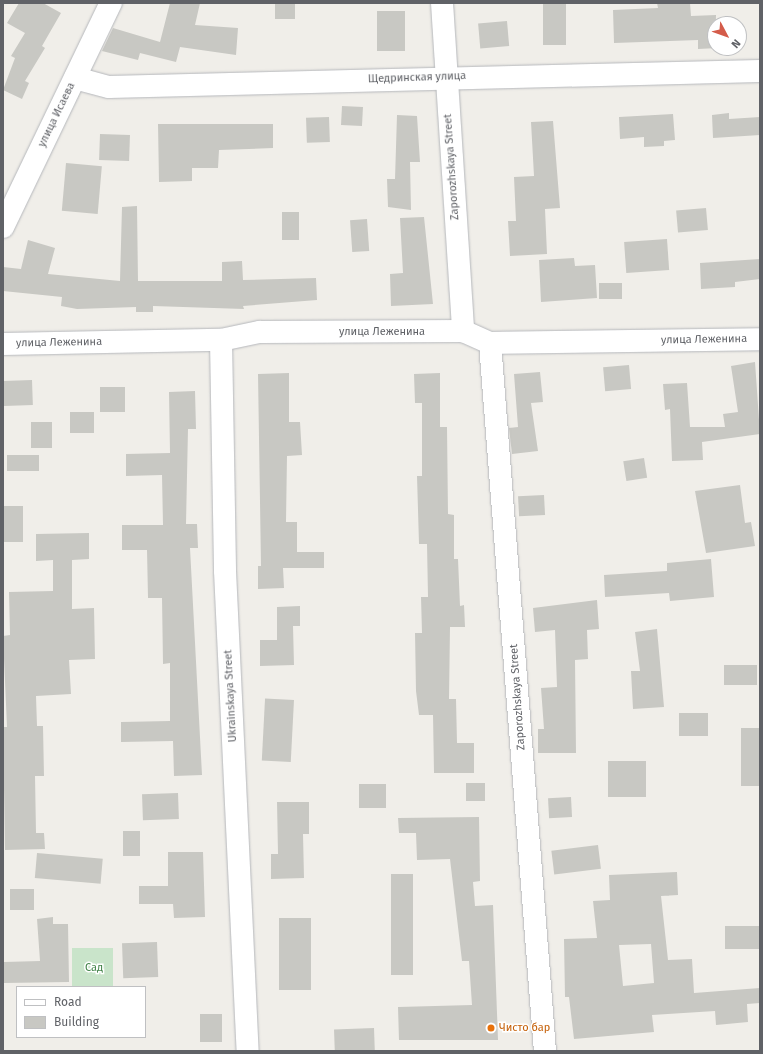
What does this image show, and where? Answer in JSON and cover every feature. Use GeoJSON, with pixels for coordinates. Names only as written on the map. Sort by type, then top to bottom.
{"type":"FeatureCollection","features":[{"type":"Feature","properties":{"kind":"street","name":"улица Исаева"},"geometry":{"type":"LineString","coordinates":[[3,227],[112,3]]}},
{"type":"Feature","properties":{"kind":"street","name":"Zaporozhskaya Street"},"geometry":{"type":"LineString","coordinates":[[442,3],[463,331]]}},
{"type":"Feature","properties":{"kind":"street","name":"Щедринская улица"},"geometry":{"type":"LineString","coordinates":[[75,78],[109,87],[760,70]]}},
{"type":"Feature","properties":{"kind":"street","name":"улица Леженина"},"geometry":{"type":"LineString","coordinates":[[3,344],[221,340],[260,332],[463,331],[490,343],[760,339]]}},
{"type":"Feature","properties":{"kind":"street","name":"Ukrainskaya Street"},"geometry":{"type":"LineString","coordinates":[[221,340],[225,571],[248,1051]]}},
{"type":"Feature","properties":{"kind":"street","name":"Zaporozhskaya Street"},"geometry":{"type":"LineString","coordinates":[[490,343],[545,1051]]}},
{"type":"Feature","properties":{"kind":"green space","name":"Сад"},"geometry":{"type":"Polygon","coordinates":[[[72,948],[113,948],[113,986],[72,986],[72,948]]]}},
{"type":"Feature","properties":{"kind":"building"},"geometry":{"type":"Polygon","coordinates":[[[19,3],[43,3],[61,13],[42,46],[45,48],[25,81],[29,83],[22,99],[3,90],[15,58],[11,56],[25,33],[7,23],[19,3]]]}},
{"type":"Feature","properties":{"kind":"building"},"geometry":{"type":"Polygon","coordinates":[[[170,3],[200,3],[195,25],[238,28],[236,55],[180,47],[176,62],[140,53],[138,60],[102,51],[113,28],[160,42],[170,3]]]}},
{"type":"Feature","properties":{"kind":"building"},"geometry":{"type":"Polygon","coordinates":[[[275,3],[295,3],[295,19],[275,19],[275,3]]]}},
{"type":"Feature","properties":{"kind":"building"},"geometry":{"type":"Polygon","coordinates":[[[543,3],[566,3],[566,45],[543,45],[543,3]]]}},
{"type":"Feature","properties":{"kind":"building"},"geometry":{"type":"Polygon","coordinates":[[[657,3],[690,3],[691,16],[716,15],[707,16],[707,49],[698,49],[698,40],[614,43],[613,10],[658,8],[657,3]]]}},
{"type":"Feature","properties":{"kind":"building"},"geometry":{"type":"Polygon","coordinates":[[[377,11],[405,11],[405,51],[377,51],[377,11]]]}},
{"type":"Feature","properties":{"kind":"building"},"geometry":{"type":"Polygon","coordinates":[[[507,21],[509,46],[480,48],[478,24],[507,21]]]}},
{"type":"Feature","properties":{"kind":"building"},"geometry":{"type":"Polygon","coordinates":[[[342,106],[363,107],[362,126],[341,125],[342,106]]]}},
{"type":"Feature","properties":{"kind":"building"},"geometry":{"type":"Polygon","coordinates":[[[729,113],[729,119],[760,117],[760,135],[713,138],[712,115],[729,113]]]}},
{"type":"Feature","properties":{"kind":"building"},"geometry":{"type":"Polygon","coordinates":[[[673,114],[675,140],[664,141],[664,146],[644,147],[644,137],[620,139],[619,117],[673,114]]]}},
{"type":"Feature","properties":{"kind":"building"},"geometry":{"type":"Polygon","coordinates":[[[397,115],[417,116],[420,162],[410,162],[411,210],[388,207],[387,179],[395,179],[397,115]]]}},
{"type":"Feature","properties":{"kind":"building"},"geometry":{"type":"Polygon","coordinates":[[[329,117],[330,142],[307,143],[306,118],[329,117]]]}},
{"type":"Feature","properties":{"kind":"building"},"geometry":{"type":"Polygon","coordinates":[[[553,121],[560,208],[545,209],[547,254],[510,256],[508,221],[516,221],[514,177],[534,176],[531,122],[553,121]]]}},
{"type":"Feature","properties":{"kind":"building"},"geometry":{"type":"Polygon","coordinates":[[[158,124],[273,124],[273,148],[219,150],[218,168],[192,168],[192,181],[159,182],[158,124]]]}},
{"type":"Feature","properties":{"kind":"building"},"geometry":{"type":"Polygon","coordinates":[[[100,134],[130,135],[129,161],[99,160],[100,134]]]}},
{"type":"Feature","properties":{"kind":"building"},"geometry":{"type":"Polygon","coordinates":[[[66,163],[102,166],[98,214],[62,211],[66,163]]]}},
{"type":"Feature","properties":{"kind":"building"},"geometry":{"type":"Polygon","coordinates":[[[137,206],[138,281],[222,281],[222,262],[242,261],[243,280],[316,278],[317,300],[243,306],[244,309],[153,306],[153,312],[136,312],[136,307],[77,309],[61,306],[62,297],[3,291],[3,267],[21,269],[28,240],[55,248],[48,274],[120,281],[122,207],[137,206]]]}},
{"type":"Feature","properties":{"kind":"building"},"geometry":{"type":"Polygon","coordinates":[[[706,208],[708,230],[678,233],[676,211],[706,208]]]}},
{"type":"Feature","properties":{"kind":"building"},"geometry":{"type":"Polygon","coordinates":[[[282,212],[299,212],[299,240],[282,240],[282,212]]]}},
{"type":"Feature","properties":{"kind":"building"},"geometry":{"type":"Polygon","coordinates":[[[424,217],[433,304],[391,306],[390,274],[403,273],[400,218],[424,217]]]}},
{"type":"Feature","properties":{"kind":"building"},"geometry":{"type":"Polygon","coordinates":[[[367,219],[369,251],[352,252],[350,220],[367,219]]]}},
{"type":"Feature","properties":{"kind":"building"},"geometry":{"type":"Polygon","coordinates":[[[667,239],[669,270],[626,273],[624,242],[667,239]]]}},
{"type":"Feature","properties":{"kind":"building"},"geometry":{"type":"Polygon","coordinates":[[[574,258],[575,266],[595,265],[597,298],[541,302],[539,260],[574,258]]]}},
{"type":"Feature","properties":{"kind":"building"},"geometry":{"type":"Polygon","coordinates":[[[760,259],[760,279],[735,282],[735,287],[701,289],[700,263],[760,259]]]}},
{"type":"Feature","properties":{"kind":"building"},"geometry":{"type":"Polygon","coordinates":[[[599,283],[622,283],[622,299],[599,299],[599,283]]]}},
{"type":"Feature","properties":{"kind":"building"},"geometry":{"type":"Polygon","coordinates":[[[755,362],[760,434],[702,442],[703,460],[672,461],[670,409],[665,410],[663,384],[687,383],[690,427],[725,427],[723,414],[738,412],[731,366],[755,362]]]}},
{"type":"Feature","properties":{"kind":"building"},"geometry":{"type":"Polygon","coordinates":[[[629,365],[631,389],[605,391],[603,367],[629,365]]]}},
{"type":"Feature","properties":{"kind":"building"},"geometry":{"type":"Polygon","coordinates":[[[540,372],[543,402],[531,403],[538,451],[512,454],[509,428],[518,427],[514,374],[540,372]]]}},
{"type":"Feature","properties":{"kind":"building"},"geometry":{"type":"Polygon","coordinates":[[[289,373],[289,422],[300,422],[302,455],[287,456],[286,522],[297,522],[297,552],[324,552],[324,568],[283,568],[284,588],[258,589],[258,566],[261,566],[258,374],[289,373]]]}},
{"type":"Feature","properties":{"kind":"building"},"geometry":{"type":"Polygon","coordinates":[[[440,373],[440,427],[447,427],[448,514],[454,515],[454,559],[458,559],[460,606],[464,605],[465,627],[450,627],[449,699],[456,699],[457,743],[474,743],[474,773],[434,773],[433,715],[419,715],[416,691],[415,633],[422,633],[421,597],[428,597],[427,544],[419,544],[417,476],[422,476],[422,403],[415,403],[414,374],[440,373]]]}},
{"type":"Feature","properties":{"kind":"building"},"geometry":{"type":"Polygon","coordinates":[[[32,380],[33,405],[4,406],[3,381],[32,380]]]}},
{"type":"Feature","properties":{"kind":"building"},"geometry":{"type":"Polygon","coordinates":[[[100,387],[125,387],[125,412],[100,412],[100,387]]]}},
{"type":"Feature","properties":{"kind":"building"},"geometry":{"type":"Polygon","coordinates":[[[195,391],[196,429],[188,429],[186,524],[197,524],[198,548],[190,548],[202,775],[174,776],[173,741],[121,742],[121,722],[170,721],[170,663],[163,664],[162,598],[148,598],[147,550],[122,550],[122,525],[163,525],[162,475],[126,476],[126,454],[170,453],[169,392],[195,391]]]}},
{"type":"Feature","properties":{"kind":"building"},"geometry":{"type":"Polygon","coordinates":[[[70,412],[94,412],[94,433],[70,433],[70,412]]]}},
{"type":"Feature","properties":{"kind":"building"},"geometry":{"type":"Polygon","coordinates":[[[31,422],[52,422],[52,448],[31,448],[31,422]]]}},
{"type":"Feature","properties":{"kind":"building"},"geometry":{"type":"Polygon","coordinates":[[[7,455],[39,455],[39,471],[7,471],[7,455]]]}},
{"type":"Feature","properties":{"kind":"building"},"geometry":{"type":"Polygon","coordinates":[[[644,458],[647,478],[626,481],[623,461],[644,458]]]}},
{"type":"Feature","properties":{"kind":"building"},"geometry":{"type":"Polygon","coordinates":[[[740,485],[745,523],[751,522],[755,546],[706,553],[695,491],[740,485]]]}},
{"type":"Feature","properties":{"kind":"building"},"geometry":{"type":"Polygon","coordinates":[[[544,495],[545,515],[519,516],[518,496],[544,495]]]}},
{"type":"Feature","properties":{"kind":"building"},"geometry":{"type":"Polygon","coordinates":[[[3,506],[23,506],[23,542],[3,542],[3,506]]]}},
{"type":"Feature","properties":{"kind":"building"},"geometry":{"type":"Polygon","coordinates":[[[89,533],[89,559],[72,560],[72,609],[94,608],[95,659],[69,660],[71,694],[36,696],[37,726],[43,726],[44,776],[35,776],[36,833],[44,833],[45,849],[5,850],[3,727],[7,727],[3,636],[10,635],[9,592],[53,591],[53,560],[36,561],[36,534],[89,533]]]}},
{"type":"Feature","properties":{"kind":"building"},"geometry":{"type":"Polygon","coordinates":[[[711,559],[714,597],[670,601],[669,593],[605,597],[604,575],[667,571],[667,563],[711,559]]]}},
{"type":"Feature","properties":{"kind":"building"},"geometry":{"type":"Polygon","coordinates":[[[597,600],[599,629],[587,630],[588,659],[575,660],[576,753],[538,753],[538,729],[544,729],[541,688],[557,687],[555,630],[535,632],[533,608],[597,600]]]}},
{"type":"Feature","properties":{"kind":"building"},"geometry":{"type":"Polygon","coordinates":[[[300,606],[300,626],[293,626],[294,665],[260,666],[260,640],[277,640],[277,607],[300,606]]]}},
{"type":"Feature","properties":{"kind":"building"},"geometry":{"type":"Polygon","coordinates":[[[657,629],[664,707],[633,709],[631,671],[640,671],[635,632],[657,629]]]}},
{"type":"Feature","properties":{"kind":"building"},"geometry":{"type":"Polygon","coordinates":[[[724,665],[757,665],[757,685],[724,685],[724,665]]]}},
{"type":"Feature","properties":{"kind":"building"},"geometry":{"type":"Polygon","coordinates":[[[265,698],[294,700],[291,762],[262,760],[265,698]]]}},
{"type":"Feature","properties":{"kind":"building"},"geometry":{"type":"Polygon","coordinates":[[[679,713],[708,713],[708,736],[679,736],[679,713]]]}},
{"type":"Feature","properties":{"kind":"building"},"geometry":{"type":"Polygon","coordinates":[[[741,728],[760,728],[760,786],[741,786],[741,728]]]}},
{"type":"Feature","properties":{"kind":"building"},"geometry":{"type":"Polygon","coordinates":[[[608,761],[646,761],[646,797],[608,797],[608,761]]]}},
{"type":"Feature","properties":{"kind":"building"},"geometry":{"type":"Polygon","coordinates":[[[466,783],[485,783],[485,801],[466,801],[466,783]]]}},
{"type":"Feature","properties":{"kind":"building"},"geometry":{"type":"Polygon","coordinates":[[[359,784],[386,784],[386,808],[359,808],[359,784]]]}},
{"type":"Feature","properties":{"kind":"building"},"geometry":{"type":"Polygon","coordinates":[[[178,793],[179,819],[143,820],[142,794],[178,793]]]}},
{"type":"Feature","properties":{"kind":"building"},"geometry":{"type":"Polygon","coordinates":[[[571,797],[572,817],[549,818],[548,798],[571,797]]]}},
{"type":"Feature","properties":{"kind":"building"},"geometry":{"type":"Polygon","coordinates":[[[277,802],[309,802],[309,834],[303,834],[304,878],[271,879],[271,854],[278,854],[277,802]]]}},
{"type":"Feature","properties":{"kind":"building"},"geometry":{"type":"Polygon","coordinates":[[[479,817],[480,881],[473,882],[475,906],[493,905],[498,1040],[399,1040],[398,1007],[472,1005],[469,961],[462,961],[450,859],[417,860],[416,833],[399,833],[398,818],[479,817]]]}},
{"type":"Feature","properties":{"kind":"building"},"geometry":{"type":"Polygon","coordinates":[[[123,831],[140,831],[140,856],[123,856],[123,831]]]}},
{"type":"Feature","properties":{"kind":"building"},"geometry":{"type":"Polygon","coordinates":[[[598,845],[601,869],[554,875],[551,851],[598,845]]]}},
{"type":"Feature","properties":{"kind":"building"},"geometry":{"type":"Polygon","coordinates":[[[168,852],[203,852],[205,917],[174,918],[173,904],[139,904],[139,886],[168,886],[168,852]]]}},
{"type":"Feature","properties":{"kind":"building"},"geometry":{"type":"Polygon","coordinates":[[[37,853],[103,859],[101,884],[35,878],[37,853]]]}},
{"type":"Feature","properties":{"kind":"building"},"geometry":{"type":"Polygon","coordinates":[[[677,872],[678,895],[661,896],[668,960],[692,959],[694,993],[760,988],[760,1003],[747,1004],[748,1022],[716,1025],[715,1011],[652,1015],[654,1032],[574,1039],[569,997],[565,997],[564,939],[597,938],[593,901],[610,900],[609,875],[677,872]],[[651,944],[619,945],[623,986],[654,983],[651,944]]]}},
{"type":"Feature","properties":{"kind":"building"},"geometry":{"type":"Polygon","coordinates":[[[391,874],[413,874],[413,975],[391,975],[391,874]]]}},
{"type":"Feature","properties":{"kind":"building"},"geometry":{"type":"Polygon","coordinates":[[[10,889],[34,889],[34,910],[10,910],[10,889]]]}},
{"type":"Feature","properties":{"kind":"building"},"geometry":{"type":"Polygon","coordinates":[[[53,917],[53,924],[68,924],[69,982],[4,983],[4,962],[40,961],[37,919],[53,917]]]}},
{"type":"Feature","properties":{"kind":"building"},"geometry":{"type":"Polygon","coordinates":[[[279,918],[311,918],[311,990],[279,990],[279,918]]]}},
{"type":"Feature","properties":{"kind":"building"},"geometry":{"type":"Polygon","coordinates":[[[725,926],[760,926],[760,949],[725,949],[725,926]]]}},
{"type":"Feature","properties":{"kind":"building"},"geometry":{"type":"Polygon","coordinates":[[[157,942],[158,977],[123,978],[122,943],[157,942]]]}},
{"type":"Feature","properties":{"kind":"building"},"geometry":{"type":"Polygon","coordinates":[[[200,1014],[222,1014],[222,1042],[200,1042],[200,1014]]]}},
{"type":"Feature","properties":{"kind":"building"},"geometry":{"type":"Polygon","coordinates":[[[374,1028],[375,1051],[335,1051],[334,1029],[374,1028]]]}},
{"type":"Feature","properties":{"kind":"place","name":"Чисто бар"},"geometry":{"type":"Point","coordinates":[491,1028]}}]}
